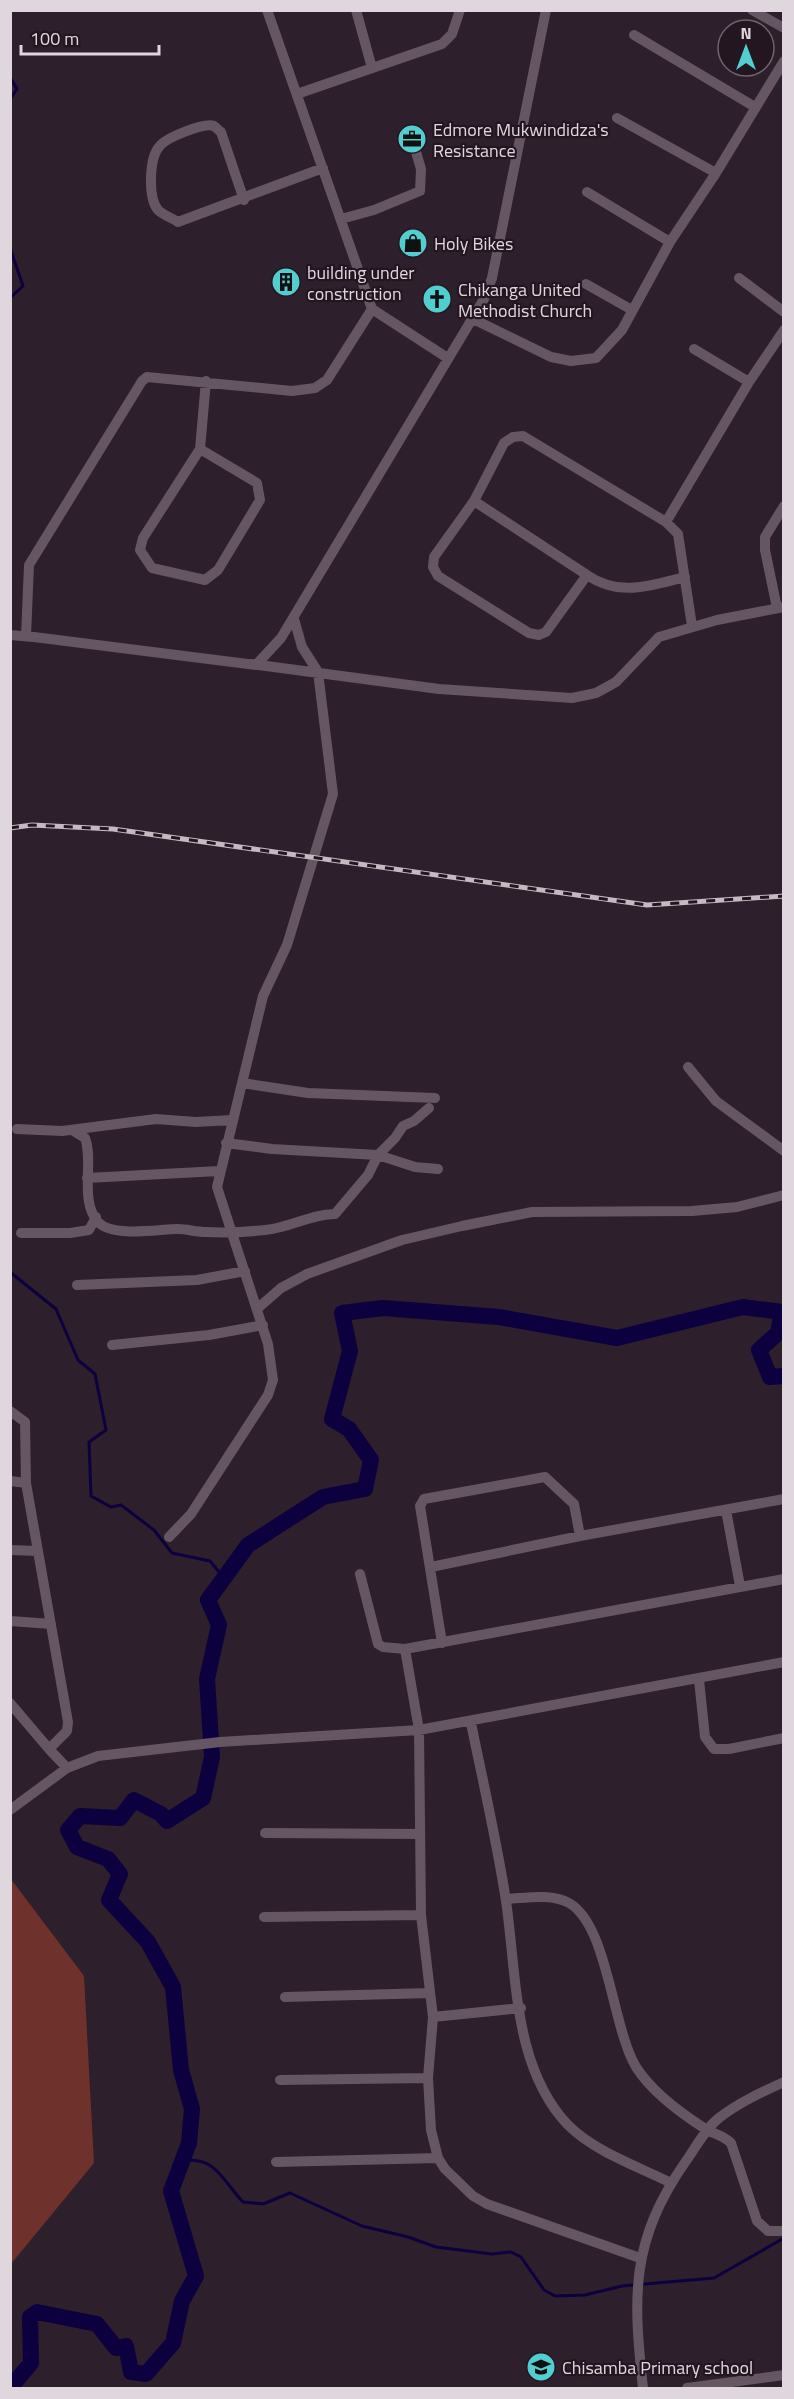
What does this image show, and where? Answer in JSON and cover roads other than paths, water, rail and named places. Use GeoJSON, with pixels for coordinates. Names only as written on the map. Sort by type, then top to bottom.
{"type":"FeatureCollection","features":[{"type":"Feature","properties":{"kind":"street"},"geometry":{"type":"LineString","coordinates":[[267,10],[372,309],[447,357]]}},
{"type":"Feature","properties":{"kind":"street"},"geometry":{"type":"LineString","coordinates":[[356,10],[372,68]]}},
{"type":"Feature","properties":{"kind":"street"},"geometry":{"type":"LineString","coordinates":[[297,94],[442,44],[452,34],[460,10]]}},
{"type":"Feature","properties":{"kind":"street"},"geometry":{"type":"LineString","coordinates":[[256,665],[294,619],[471,318],[492,278],[546,10]]}},
{"type":"Feature","properties":{"kind":"street"},"geometry":{"type":"LineString","coordinates":[[752,10],[783,28]]}},
{"type":"Feature","properties":{"kind":"street"},"geometry":{"type":"LineString","coordinates":[[634,35],[755,107]]}},
{"type":"Feature","properties":{"kind":"street"},"geometry":{"type":"LineString","coordinates":[[471,318],[551,357],[572,362],[596,358],[622,330],[670,242],[716,173],[783,61]]}},
{"type":"Feature","properties":{"kind":"street"},"geometry":{"type":"LineString","coordinates":[[617,118],[716,173]]}},
{"type":"Feature","properties":{"kind":"street"},"geometry":{"type":"LineString","coordinates":[[244,200],[221,132],[214,126],[204,125],[167,139],[159,146],[154,157],[152,199],[159,211],[178,222],[244,200],[323,168]]}},
{"type":"Feature","properties":{"kind":"street"},"geometry":{"type":"LineString","coordinates":[[341,219],[374,210],[420,191],[421,169],[416,152]]}},
{"type":"Feature","properties":{"kind":"street"},"geometry":{"type":"LineString","coordinates":[[587,192],[670,242]]}},
{"type":"Feature","properties":{"kind":"street"},"geometry":{"type":"LineString","coordinates":[[740,278],[783,312]]}},
{"type":"Feature","properties":{"kind":"street"},"geometry":{"type":"LineString","coordinates":[[586,284],[632,310]]}},
{"type":"Feature","properties":{"kind":"street"},"geometry":{"type":"LineString","coordinates":[[26,636],[29,565],[147,376],[292,391],[315,388],[327,380],[372,309]]}},
{"type":"Feature","properties":{"kind":"street"},"geometry":{"type":"LineString","coordinates":[[666,522],[749,382],[783,330]]}},
{"type":"Feature","properties":{"kind":"street"},"geometry":{"type":"LineString","coordinates":[[694,349],[749,382]]}},
{"type":"Feature","properties":{"kind":"street"},"geometry":{"type":"LineString","coordinates":[[200,449],[257,483],[260,500],[219,570],[205,580],[152,568],[140,550],[143,538],[200,449],[206,381]]}},
{"type":"Feature","properties":{"kind":"street"},"geometry":{"type":"LineString","coordinates":[[587,575],[546,632],[539,635],[529,633],[438,576],[434,567],[435,557],[474,501],[504,443],[513,437],[524,436],[666,522],[678,534],[692,626]]}},
{"type":"Feature","properties":{"kind":"street"},"geometry":{"type":"LineString","coordinates":[[474,501],[602,585],[625,589],[685,577]]}},
{"type":"Feature","properties":{"kind":"street"},"geometry":{"type":"LineString","coordinates":[[10,635],[439,689],[572,698],[596,693],[616,682],[659,637],[692,626],[780,607],[765,550],[765,537],[783,506]]}},
{"type":"Feature","properties":{"kind":"street"},"geometry":{"type":"LineString","coordinates":[[169,1537],[191,1514],[268,1395],[273,1367],[258,1308],[217,1187],[231,1120],[263,996],[287,945],[333,794],[318,672],[302,647],[294,619]]}},
{"type":"Feature","properties":{"kind":"street"},"geometry":{"type":"LineString","coordinates":[[688,1067],[716,1101],[783,1150]]}},
{"type":"Feature","properties":{"kind":"street"},"geometry":{"type":"LineString","coordinates":[[21,1233],[70,1233],[111,1229],[142,1231],[179,1229],[207,1232],[266,1230],[317,1214],[335,1214],[368,1175],[378,1155],[403,1126],[414,1121],[432,1103],[308,1092],[242,1083]]}},
{"type":"Feature","properties":{"kind":"street"},"geometry":{"type":"LineString","coordinates":[[17,1130],[72,1130],[88,1133],[156,1119],[196,1122],[231,1120]]}},
{"type":"Feature","properties":{"kind":"street"},"geometry":{"type":"LineString","coordinates":[[88,1133],[87,1178],[96,1217],[98,1222],[111,1229]]}},
{"type":"Feature","properties":{"kind":"street"},"geometry":{"type":"LineString","coordinates":[[226,1143],[272,1149],[378,1155],[415,1167],[438,1169]]}},
{"type":"Feature","properties":{"kind":"street"},"geometry":{"type":"LineString","coordinates":[[87,1178],[219,1171]]}},
{"type":"Feature","properties":{"kind":"street"},"geometry":{"type":"LineString","coordinates":[[258,1308],[281,1288],[307,1274],[402,1240],[462,1226],[532,1212],[692,1211],[737,1207],[783,1195]]}},
{"type":"Feature","properties":{"kind":"street"},"geometry":{"type":"LineString","coordinates":[[89,1230],[96,1217]]}},
{"type":"Feature","properties":{"kind":"street"},"geometry":{"type":"LineString","coordinates":[[77,1285],[197,1280],[244,1271]]}},
{"type":"Feature","properties":{"kind":"street"},"geometry":{"type":"LineString","coordinates":[[112,1345],[209,1335],[263,1325]]}},
{"type":"Feature","properties":{"kind":"street"},"geometry":{"type":"LineString","coordinates":[[10,1411],[25,1422],[26,1483],[68,1722],[67,1731],[49,1749]]}},
{"type":"Feature","properties":{"kind":"street"},"geometry":{"type":"LineString","coordinates":[[442,1644],[420,1506],[426,1498],[545,1477],[574,1504],[580,1536]]}},
{"type":"Feature","properties":{"kind":"street"},"geometry":{"type":"LineString","coordinates":[[10,1481],[26,1483]]}},
{"type":"Feature","properties":{"kind":"street"},"geometry":{"type":"LineString","coordinates":[[431,1567],[783,1498]]}},
{"type":"Feature","properties":{"kind":"street"},"geometry":{"type":"LineString","coordinates":[[726,1510],[740,1586]]}},
{"type":"Feature","properties":{"kind":"street"},"geometry":{"type":"LineString","coordinates":[[10,1550],[38,1551]]}},
{"type":"Feature","properties":{"kind":"street"},"geometry":{"type":"LineString","coordinates":[[360,1574],[378,1644],[383,1647],[405,1649],[442,1644],[783,1579]]}},
{"type":"Feature","properties":{"kind":"street"},"geometry":{"type":"LineString","coordinates":[[10,1621],[51,1624]]}},
{"type":"Feature","properties":{"kind":"street"},"geometry":{"type":"LineString","coordinates":[[405,1649],[419,1731],[421,1915],[433,2017],[428,2078],[431,2130],[438,2158],[472,2196],[488,2204],[640,2258]]}},
{"type":"Feature","properties":{"kind":"street"},"geometry":{"type":"LineString","coordinates":[[10,1810],[67,1768],[98,1756],[220,1742],[419,1731],[699,1680],[783,1662]]}},
{"type":"Feature","properties":{"kind":"street"},"geometry":{"type":"LineString","coordinates":[[699,1680],[705,1737],[714,1749],[729,1749],[783,1738]]}},
{"type":"Feature","properties":{"kind":"street"},"geometry":{"type":"LineString","coordinates":[[10,1702],[67,1768]]}},
{"type":"Feature","properties":{"kind":"street"},"geometry":{"type":"LineString","coordinates":[[471,1723],[506,1899],[525,2044],[537,2076],[553,2106],[569,2126],[591,2143],[671,2183]]}},
{"type":"Feature","properties":{"kind":"street"},"geometry":{"type":"LineString","coordinates":[[265,1833],[420,1834]]}},
{"type":"Feature","properties":{"kind":"street"},"geometry":{"type":"LineString","coordinates":[[506,1899],[544,1897],[569,1903],[582,1916],[594,1934],[625,2045],[637,2067],[680,2112],[707,2130],[725,2138],[736,2152],[757,2221],[768,2230],[783,2231]]}},
{"type":"Feature","properties":{"kind":"street"},"geometry":{"type":"LineString","coordinates":[[264,1917],[421,1915]]}},
{"type":"Feature","properties":{"kind":"street"},"geometry":{"type":"LineString","coordinates":[[285,1997],[430,1994]]}},
{"type":"Feature","properties":{"kind":"street"},"geometry":{"type":"LineString","coordinates":[[433,2017],[520,2008]]}},
{"type":"Feature","properties":{"kind":"street"},"geometry":{"type":"LineString","coordinates":[[280,2080],[428,2078]]}},
{"type":"Feature","properties":{"kind":"street"},"geometry":{"type":"LineString","coordinates":[[643,2388],[635,2317],[640,2258],[653,2215],[671,2183],[707,2130],[719,2118],[783,2082]]}},
{"type":"Feature","properties":{"kind":"street"},"geometry":{"type":"LineString","coordinates":[[276,2162],[438,2158]]}},
{"type":"Feature","properties":{"kind":"street"},"geometry":{"type":"LineString","coordinates":[[687,2388],[783,2375]]}},
{"type":"Feature","properties":{"kind":"waterway"},"geometry":{"type":"LineString","coordinates":[[10,77],[17,89],[10,99]]}},
{"type":"Feature","properties":{"kind":"waterway"},"geometry":{"type":"LineString","coordinates":[[10,147],[10,156]]}},
{"type":"Feature","properties":{"kind":"waterway"},"geometry":{"type":"LineString","coordinates":[[10,248],[23,286],[10,298]]}},
{"type":"Feature","properties":{"kind":"waterway"},"geometry":{"type":"LineString","coordinates":[[10,1272],[56,1309],[78,1360],[95,1374],[106,1430],[89,1442],[91,1496],[111,1507],[121,1505],[154,1530],[172,1553],[210,1561],[224,1578]]}},
{"type":"Feature","properties":{"kind":"waterway"},"geometry":{"type":"LineString","coordinates":[[10,2388],[31,2363],[30,2317],[37,2312],[97,2324],[116,2348],[126,2346],[131,2372],[146,2374],[173,2343],[182,2301],[196,2276],[171,2191],[189,2143],[192,2109],[181,2070],[173,1987],[148,1942],[109,1900],[120,1874],[108,1859],[77,1847],[68,1830],[80,1816],[120,1818],[134,1800],[161,1814],[167,1821],[203,1798],[212,1757],[207,1679],[219,1625],[208,1600],[248,1545],[323,1497],[365,1489],[371,1460],[349,1429],[332,1419],[350,1351],[342,1313],[383,1308],[499,1317],[617,1338],[743,1307],[782,1312],[778,1333],[759,1350],[770,1377],[784,1376]]}},
{"type":"Feature","properties":{"kind":"waterway"},"geometry":{"type":"LineString","coordinates":[[182,2161],[194,2160],[211,2166],[243,2202],[263,2204],[290,2193],[362,2226],[408,2237],[436,2247],[492,2254],[511,2252],[521,2257],[544,2290],[555,2296],[585,2295],[622,2286],[714,2278],[784,2238]]}},
{"type":"Feature","properties":{"kind":"railway"},"geometry":{"type":"LineString","coordinates":[[10,828],[32,825],[113,829],[647,905],[784,896]]}},
{"type":"Feature","properties":{"kind":"place","name":"Edmore Mukwindidza's Resistance"},"geometry":{"type":"Point","coordinates":[412,139]}},
{"type":"Feature","properties":{"kind":"place","name":"Holy Bikes"},"geometry":{"type":"Point","coordinates":[413,243]}},
{"type":"Feature","properties":{"kind":"place","name":"building under construction"},"geometry":{"type":"Point","coordinates":[286,282]}},
{"type":"Feature","properties":{"kind":"place","name":"Chikanga United Methodist Church"},"geometry":{"type":"Point","coordinates":[437,299]}},
{"type":"Feature","properties":{"kind":"place","name":"Chisamba Primary school"},"geometry":{"type":"Point","coordinates":[541,2367]}}]}
